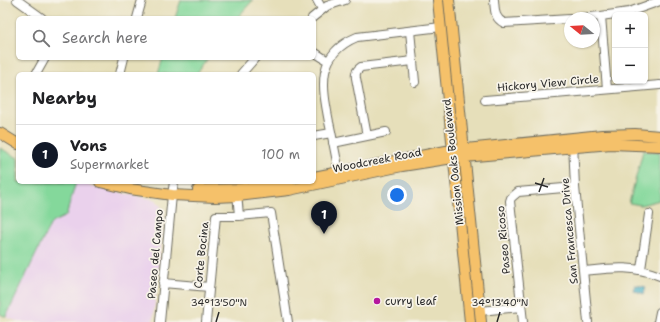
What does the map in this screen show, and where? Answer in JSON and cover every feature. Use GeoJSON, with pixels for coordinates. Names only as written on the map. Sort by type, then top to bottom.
{"type":"FeatureCollection","features":[{"type":"Feature","properties":{"kind":"main road","name":"Mission Oaks Boulevard"},"geometry":{"type":"LineString","coordinates":[[438,0],[470,322]]}},
{"type":"Feature","properties":{"kind":"main road","name":"Mission Oaks Boulevard"},"geometry":{"type":"LineString","coordinates":[[449,0],[481,322]]}},
{"type":"Feature","properties":{"kind":"main road"},"geometry":{"type":"LineString","coordinates":[[0,133],[16,143]]}},
{"type":"Feature","properties":{"kind":"main road","name":"Woodcreek Road"},"geometry":{"type":"LineString","coordinates":[[316,182],[340,176],[402,166],[453,154],[573,143],[624,134],[660,136]]}},
{"type":"Feature","properties":{"kind":"main road"},"geometry":{"type":"LineString","coordinates":[[0,141],[16,150]]}},
{"type":"Feature","properties":{"kind":"main road","name":"Woodcreek Road"},"geometry":{"type":"LineString","coordinates":[[573,143],[660,146]]}},
{"type":"Feature","properties":{"kind":"main road","name":"Woodcreek Road"},"geometry":{"type":"LineString","coordinates":[[316,177],[340,176]]}},
{"type":"Feature","properties":{"kind":"main road","name":"Woodcreek Road"},"geometry":{"type":"LineString","coordinates":[[109,184],[130,189],[173,188]]}},
{"type":"Feature","properties":{"kind":"main road","name":"Woodcreek Road"},"geometry":{"type":"LineString","coordinates":[[145,184],[215,197],[279,184]]}},
{"type":"Feature","properties":{"kind":"main road","name":"Woodcreek Road"},"geometry":{"type":"LineString","coordinates":[[237,192],[281,191],[309,184]]}},
{"type":"Feature","properties":{"kind":"street"},"geometry":{"type":"LineString","coordinates":[[17,0],[39,16]]}},
{"type":"Feature","properties":{"kind":"street"},"geometry":{"type":"LineString","coordinates":[[137,16],[142,0]]}},
{"type":"Feature","properties":{"kind":"street"},"geometry":{"type":"LineString","coordinates":[[316,0],[322,9]]}},
{"type":"Feature","properties":{"kind":"street"},"geometry":{"type":"LineString","coordinates":[[314,16],[322,9],[345,0]]}},
{"type":"Feature","properties":{"kind":"street"},"geometry":{"type":"LineString","coordinates":[[494,0],[495,14],[500,21],[509,24],[564,19]]}},
{"type":"Feature","properties":{"kind":"street"},"geometry":{"type":"LineString","coordinates":[[607,89],[601,16],[629,12],[660,1]]}},
{"type":"Feature","properties":{"kind":"street"},"geometry":{"type":"LineString","coordinates":[[340,176],[324,93],[324,73],[328,61],[340,46],[357,37],[410,30],[441,28]]}},
{"type":"Feature","properties":{"kind":"street"},"geometry":{"type":"LineString","coordinates":[[410,30],[415,82]]}},
{"type":"Feature","properties":{"kind":"street"},"geometry":{"type":"LineString","coordinates":[[316,53],[328,61]]}},
{"type":"Feature","properties":{"kind":"street"},"geometry":{"type":"LineString","coordinates":[[37,72],[44,60]]}},
{"type":"Feature","properties":{"kind":"street"},"geometry":{"type":"LineString","coordinates":[[121,72],[124,60]]}},
{"type":"Feature","properties":{"kind":"street"},"geometry":{"type":"LineString","coordinates":[[243,72],[253,60]]}},
{"type":"Feature","properties":{"kind":"street"},"geometry":{"type":"LineString","coordinates":[[367,136],[356,78],[357,70],[361,66],[413,61]]}},
{"type":"Feature","properties":{"kind":"street","name":"Hickory View Circle"},"geometry":{"type":"LineString","coordinates":[[485,100],[660,85]]}},
{"type":"Feature","properties":{"kind":"street"},"geometry":{"type":"LineString","coordinates":[[334,142],[386,132]]}},
{"type":"Feature","properties":{"kind":"street"},"geometry":{"type":"LineString","coordinates":[[316,136],[331,133]]}},
{"type":"Feature","properties":{"kind":"street","name":"San Francesca Drive"},"geometry":{"type":"LineString","coordinates":[[573,143],[575,187],[588,322]]}},
{"type":"Feature","properties":{"kind":"street","name":"Paseo Ricoso"},"geometry":{"type":"LineString","coordinates":[[523,322],[510,201],[511,198],[518,192],[575,187]]}},
{"type":"Feature","properties":{"kind":"street","name":"Paseo del Campo"},"geometry":{"type":"LineString","coordinates":[[160,322],[173,188]]}},
{"type":"Feature","properties":{"kind":"street"},"geometry":{"type":"LineString","coordinates":[[237,192],[238,216],[271,213],[288,322]]}},
{"type":"Feature","properties":{"kind":"street"},"geometry":{"type":"LineString","coordinates":[[641,269],[649,214]]}},
{"type":"Feature","properties":{"kind":"street","name":"Corte Bocina"},"geometry":{"type":"LineString","coordinates":[[206,322],[216,216],[238,216]]}},
{"type":"Feature","properties":{"kind":"street"},"geometry":{"type":"LineString","coordinates":[[584,271],[620,268],[641,269],[660,276]]}},
{"type":"Feature","properties":{"kind":"street"},"geometry":{"type":"LineString","coordinates":[[163,283],[209,287]]}},
{"type":"Feature","properties":{"kind":"street"},"geometry":{"type":"LineString","coordinates":[[480,311],[521,307]]}},
{"type":"Feature","properties":{"kind":"street"},"geometry":{"type":"LineString","coordinates":[[658,322],[660,312]]}},
{"type":"Feature","properties":{"kind":"shaded area"},"geometry":{"type":"Polygon","coordinates":[[[75,184],[84,184],[157,200],[164,210],[153,322],[18,322],[6,317],[50,225],[66,216],[75,184]]]}},
{"type":"Feature","properties":{"kind":"green space"},"geometry":{"type":"Polygon","coordinates":[[[181,0],[253,0],[239,16],[176,16],[181,0]]]}},
{"type":"Feature","properties":{"kind":"green space"},"geometry":{"type":"Polygon","coordinates":[[[162,60],[207,60],[198,72],[159,72],[162,60]]]}},
{"type":"Feature","properties":{"kind":"green space"},"geometry":{"type":"Polygon","coordinates":[[[0,148],[16,157],[16,184],[75,184],[66,216],[50,225],[6,317],[0,314],[0,148]]]}},
{"type":"Feature","properties":{"kind":"green space"},"geometry":{"type":"Polygon","coordinates":[[[643,151],[660,152],[660,200],[641,205],[629,203],[643,151]]]}},
{"type":"Feature","properties":{"kind":"water"},"geometry":{"type":"Polygon","coordinates":[[[635,285],[646,287],[644,294],[633,290],[635,285]]]}},
{"type":"Feature","properties":{"kind":"place","name":"Vons"},"geometry":{"type":"Point","coordinates":[324,234]}},
{"type":"Feature","properties":{"kind":"place","name":"curry leaf"},"geometry":{"type":"Point","coordinates":[377,301]}}]}
